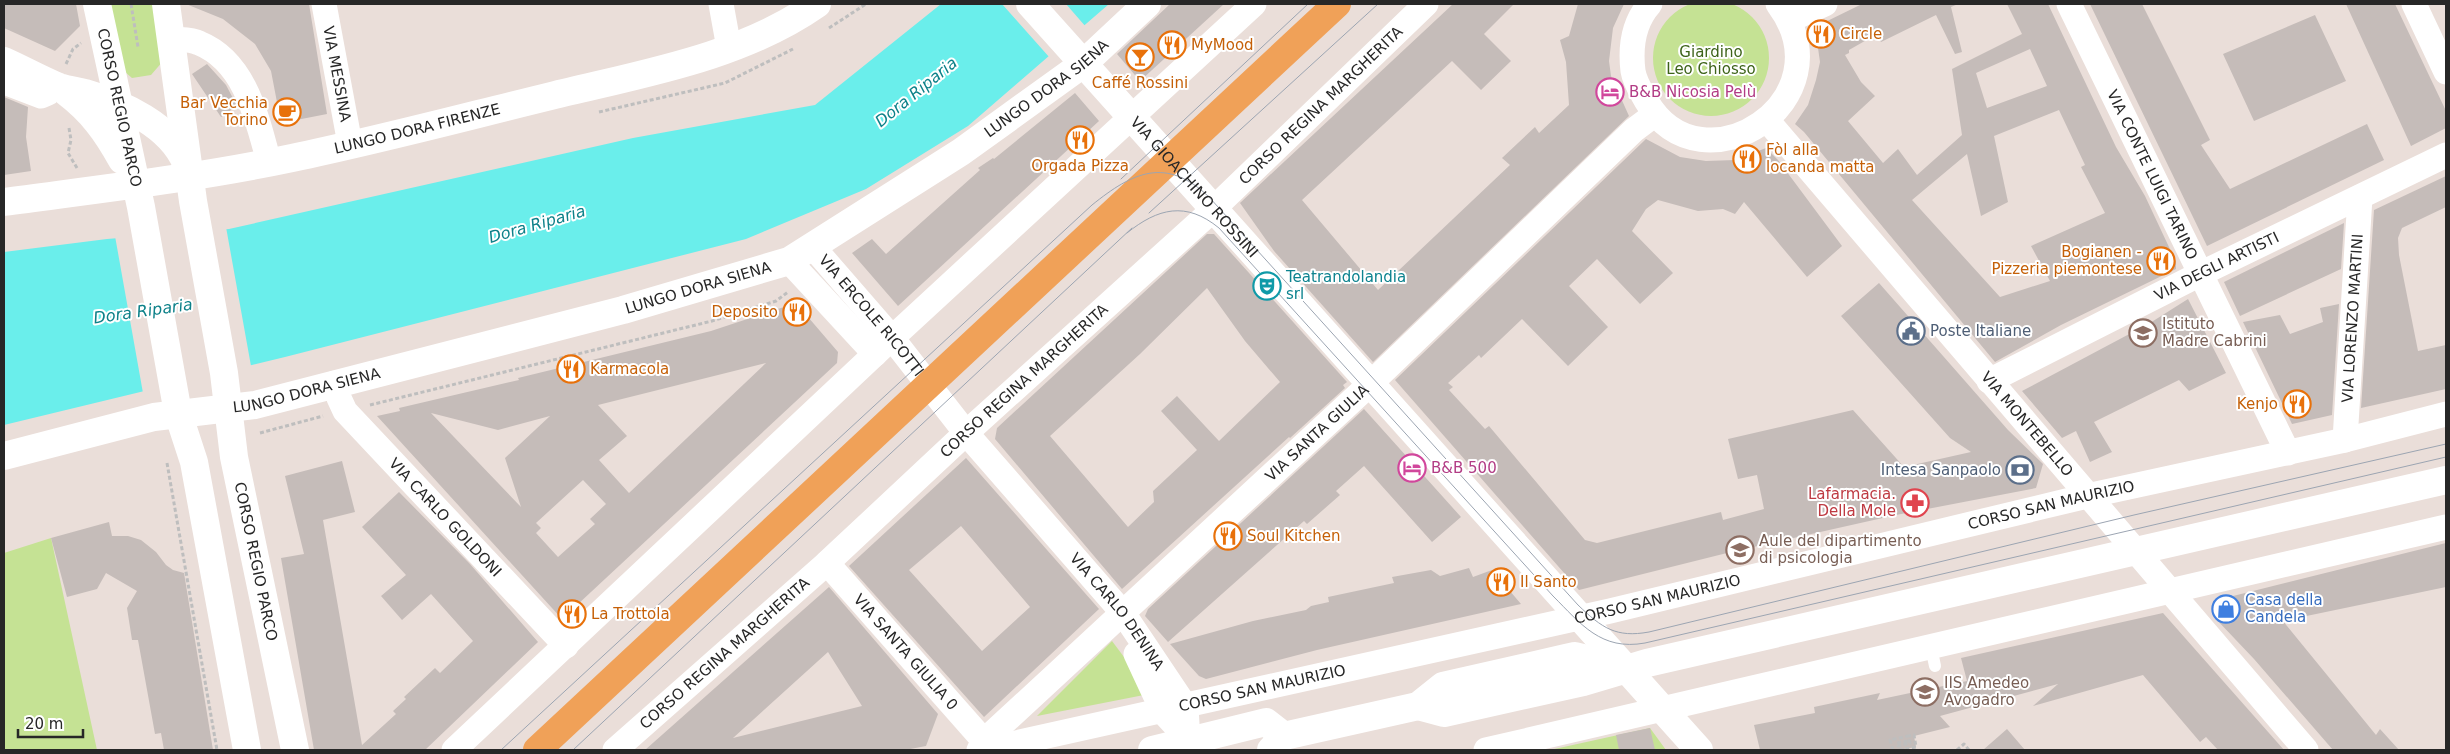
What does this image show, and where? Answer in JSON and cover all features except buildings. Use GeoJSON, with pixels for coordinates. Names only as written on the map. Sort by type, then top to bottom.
{"type":"FeatureCollection","features":[{"type":"Feature","properties":{"kind":"main road"},"geometry":{"type":"LineString","coordinates":[[537,750],[1338,4]]}},
{"type":"Feature","properties":{"kind":"street","name":"CORSO REGIO PARCO"},"geometry":{"type":"LineString","coordinates":[[97,4],[139,198],[178,413]]}},
{"type":"Feature","properties":{"kind":"street"},"geometry":{"type":"LineString","coordinates":[[166,4],[193,193]]}},
{"type":"Feature","properties":{"kind":"street","name":"VIA MESSINA"},"geometry":{"type":"LineString","coordinates":[[324,4],[350,144]]}},
{"type":"Feature","properties":{"kind":"street"},"geometry":{"type":"LineString","coordinates":[[721,4],[729,48]]}},
{"type":"Feature","properties":{"kind":"street","name":"LUNGO DORA FIRENZE"},"geometry":{"type":"LineString","coordinates":[[4,202],[139,198],[193,193],[269,162],[667,68],[729,48],[782,24],[817,4]]}},
{"type":"Feature","properties":{"kind":"street","name":"VIA GIOACHINO ROSSINI"},"geometry":{"type":"LineString","coordinates":[[1030,4],[1699,750]]}},
{"type":"Feature","properties":{"kind":"street","name":"LUNGO DORA SIENA"},"geometry":{"type":"LineString","coordinates":[[4,456],[154,417],[255,405],[622,310],[789,261],[961,152],[1076,57],[1147,4]]}},
{"type":"Feature","properties":{"kind":"street"},"geometry":{"type":"LineString","coordinates":[[454,750],[883,346],[1254,4]]}},
{"type":"Feature","properties":{"kind":"street","name":"CORSO REGINA MARGHERITA"},"geometry":{"type":"LineString","coordinates":[[615,750],[827,563],[966,433],[1213,210],[1426,4]]}},
{"type":"Feature","properties":{"kind":"street"},"geometry":{"type":"LineString","coordinates":[[1650,4],[1635,29],[1631,51],[1635,82],[1654,115],[1670,127],[1691,137],[1714,140],[1736,136],[1767,120],[1787,96],[1794,77],[1797,56],[1784,12],[1826,4]]}},
{"type":"Feature","properties":{"kind":"street","name":"VIA CONTE LUIGI TARINO"},"geometry":{"type":"LineString","coordinates":[[2069,4],[2288,453]]}},
{"type":"Feature","properties":{"kind":"street"},"geometry":{"type":"LineString","coordinates":[[2414,4],[2446,72]]}},
{"type":"Feature","properties":{"kind":"street"},"geometry":{"type":"LineString","coordinates":[[172,39],[198,42],[217,55],[236,74],[251,99],[269,162]]}},
{"type":"Feature","properties":{"kind":"street"},"geometry":{"type":"LineString","coordinates":[[4,61],[58,86],[118,105],[170,137],[180,148],[193,193]]}},
{"type":"Feature","properties":{"kind":"street"},"geometry":{"type":"LineString","coordinates":[[4,82],[35,96],[48,93],[58,86]]}},
{"type":"Feature","properties":{"kind":"street"},"geometry":{"type":"LineString","coordinates":[[58,86],[87,108],[107,132],[139,198]]}},
{"type":"Feature","properties":{"kind":"street","name":"VIA SANTA GIULIA"},"geometry":{"type":"LineString","coordinates":[[982,747],[1370,384],[1634,130],[1654,115]]}},
{"type":"Feature","properties":{"kind":"street","name":"VIA MONTEBELLO"},"geometry":{"type":"LineString","coordinates":[[1767,120],[2306,750]]}},
{"type":"Feature","properties":{"kind":"street","name":"VIA DEGLI ARTISTI"},"geometry":{"type":"LineString","coordinates":[[1990,381],[2200,274],[2446,155]]}},
{"type":"Feature","properties":{"kind":"street","name":"CORSO REGIO PARCO"},"geometry":{"type":"LineString","coordinates":[[193,193],[224,373],[234,457],[295,750]]}},
{"type":"Feature","properties":{"kind":"street","name":"VIA LORENZO MARTINI"},"geometry":{"type":"LineString","coordinates":[[2345,440],[2360,196]]}},
{"type":"Feature","properties":{"kind":"street","name":"VIA ERCOLE RICOTTI"},"geometry":{"type":"LineString","coordinates":[[813,247],[883,346]]}},
{"type":"Feature","properties":{"kind":"street","name":"VIA ERCOLE RICOTTI"},"geometry":{"type":"LineString","coordinates":[[789,261],[883,346],[930,385]]}},
{"type":"Feature","properties":{"kind":"street","name":"VIA CARLO GOLDONI"},"geometry":{"type":"LineString","coordinates":[[335,383],[345,411],[566,646]]}},
{"type":"Feature","properties":{"kind":"street","name":"VIA CARLO DENINA"},"geometry":{"type":"LineString","coordinates":[[930,385],[966,433],[1119,617],[1175,709],[1189,746]]}},
{"type":"Feature","properties":{"kind":"street"},"geometry":{"type":"LineString","coordinates":[[178,413],[194,462],[247,750]]}},
{"type":"Feature","properties":{"kind":"street","name":"CORSO SAN MAURIZIO"},"geometry":{"type":"LineString","coordinates":[[982,747],[1175,709],[1581,617],[2087,496],[2345,440],[2446,414]]}},
{"type":"Feature","properties":{"kind":"street"},"geometry":{"type":"LineString","coordinates":[[1152,750],[1189,746],[1266,722],[1278,743],[1418,706],[1444,713],[1576,684],[1624,668],[2446,480]]}},
{"type":"Feature","properties":{"kind":"street"},"geometry":{"type":"LineString","coordinates":[[1486,750],[1662,710],[1933,656],[2170,592],[2446,527]]}},
{"type":"Feature","properties":{"kind":"street","name":"VIA SANTA GIULIA 0"},"geometry":{"type":"LineString","coordinates":[[827,563],[982,747]]}},
{"type":"Feature","properties":{"kind":"path"},"geometry":{"type":"LineString","coordinates":[[131,4],[138,47]]}},
{"type":"Feature","properties":{"kind":"path"},"geometry":{"type":"LineString","coordinates":[[68,125],[71,140],[68,153],[69,158],[83,175]]}},
{"type":"Feature","properties":{"kind":"path"},"geometry":{"type":"LineString","coordinates":[[383,401],[712,321],[776,301],[791,289]]}},
{"type":"Feature","properties":{"kind":"path"},"geometry":{"type":"LineString","coordinates":[[260,433],[332,414]]}},
{"type":"Feature","properties":{"kind":"path"},"geometry":{"type":"LineString","coordinates":[[166,460],[217,750]]}},
{"type":"Feature","properties":{"kind":"path"},"geometry":{"type":"LineString","coordinates":[[1893,750],[1890,740],[1908,739],[1897,743],[1898,746],[1910,743],[1908,736],[1914,735],[1916,746],[1899,750]]}},
{"type":"Feature","properties":{"kind":"path"},"geometry":{"type":"LineString","coordinates":[[1958,750],[1964,744],[1969,750]]}},
{"type":"Feature","properties":{"kind":"green space","name":"Giardino Leo Chiosso"},"geometry":{"type":"Polygon","coordinates":[[[1711,0],[1733,4],[1743,9],[1752,17],[1760,26],[1765,36],[1769,58],[1765,80],[1760,90],[1752,99],[1743,107],[1733,112],[1711,116],[1689,112],[1679,107],[1670,99],[1662,90],[1657,80],[1653,58],[1657,36],[1662,26],[1670,17],[1679,9],[1689,4],[1711,0]]]}},
{"type":"Feature","properties":{"kind":"green space"},"geometry":{"type":"Polygon","coordinates":[[[108,4],[155,4],[164,60],[151,75],[132,78],[118,66],[108,4]]]}},
{"type":"Feature","properties":{"kind":"green space"},"geometry":{"type":"Polygon","coordinates":[[[51,538],[97,750],[4,750],[4,553],[51,538]]]}},
{"type":"Feature","properties":{"kind":"green space"},"geometry":{"type":"Polygon","coordinates":[[[1112,641],[1133,669],[1144,695],[1037,716],[1112,641]]]}},
{"type":"Feature","properties":{"kind":"green space"},"geometry":{"type":"Polygon","coordinates":[[[1650,728],[1666,750],[1550,750],[1650,728]]]}},
{"type":"Feature","properties":{"kind":"water","name":"Dora Riparia"},"geometry":{"type":"Polygon","coordinates":[[[941,4],[1109,4],[968,126],[866,189],[746,239],[285,357],[4,425],[4,252],[107,239],[229,229],[633,138],[815,105],[941,4]]]}},
{"type":"Feature","properties":{"kind":"pier"},"geometry":{"type":"Polygon","coordinates":[[[1002,4],[1066,4],[1086,27],[1050,58],[1002,4]]]}},
{"type":"Feature","properties":{"kind":"pier"},"geometry":{"type":"Polygon","coordinates":[[[226,227],[251,366],[143,393],[115,236],[226,227]]]}},
{"type":"Feature","properties":{"kind":"tram line"},"geometry":{"type":"LineString","coordinates":[[1121,179],[1308,4]]}},
{"type":"Feature","properties":{"kind":"tram line"},"geometry":{"type":"LineString","coordinates":[[1149,213],[1378,4]]}},
{"type":"Feature","properties":{"kind":"tram line"},"geometry":{"type":"LineString","coordinates":[[501,750],[1092,205],[1122,184],[1150,173],[1178,176],[1193,184],[1209,197],[1578,605],[1602,625],[1627,634],[1649,632],[2134,515],[2446,444]]}},
{"type":"Feature","properties":{"kind":"tram line"},"geometry":{"type":"LineString","coordinates":[[1127,233],[1138,224],[1150,218],[1172,211],[1184,211],[1195,214],[1207,219],[1219,228],[1553,596],[1593,633],[1616,643],[1645,643],[2446,457]]}},
{"type":"Feature","properties":{"kind":"tram line"},"geometry":{"type":"LineString","coordinates":[[573,750],[1132,228]]}},
{"type":"Feature","properties":{"kind":"place","name":"Circle"},"geometry":{"type":"Point","coordinates":[1821,34]}},
{"type":"Feature","properties":{"kind":"place","name":"MyMood"},"geometry":{"type":"Point","coordinates":[1172,45]}},
{"type":"Feature","properties":{"kind":"place","name":"Caffé Rossini"},"geometry":{"type":"Point","coordinates":[1140,57]}},
{"type":"Feature","properties":{"kind":"place","name":"B&B Nicosia Pelù"},"geometry":{"type":"Point","coordinates":[1610,92]}},
{"type":"Feature","properties":{"kind":"place","name":"Bar Vecchia Torino"},"geometry":{"type":"Point","coordinates":[287,112]}},
{"type":"Feature","properties":{"kind":"place","name":"Orgada Pizza"},"geometry":{"type":"Point","coordinates":[1080,140]}},
{"type":"Feature","properties":{"kind":"place","name":"Fòl alla locanda matta"},"geometry":{"type":"Point","coordinates":[1747,159]}},
{"type":"Feature","properties":{"kind":"place","name":"Bogianen - Pizzeria piemontese"},"geometry":{"type":"Point","coordinates":[2161,261]}},
{"type":"Feature","properties":{"kind":"place","name":"Teatrandolandia srl"},"geometry":{"type":"Point","coordinates":[1267,286]}},
{"type":"Feature","properties":{"kind":"place","name":"Deposito"},"geometry":{"type":"Point","coordinates":[797,312]}},
{"type":"Feature","properties":{"kind":"place","name":"Poste Italiane"},"geometry":{"type":"Point","coordinates":[1911,331]}},
{"type":"Feature","properties":{"kind":"place","name":"Istituto Madre Cabrini"},"geometry":{"type":"Point","coordinates":[2143,333]}},
{"type":"Feature","properties":{"kind":"place","name":"Karmacola"},"geometry":{"type":"Point","coordinates":[571,369]}},
{"type":"Feature","properties":{"kind":"place","name":"Kenjo"},"geometry":{"type":"Point","coordinates":[2297,404]}},
{"type":"Feature","properties":{"kind":"place","name":"B&B 500"},"geometry":{"type":"Point","coordinates":[1412,468]}},
{"type":"Feature","properties":{"kind":"place","name":"Intesa Sanpaolo"},"geometry":{"type":"Point","coordinates":[2020,470]}},
{"type":"Feature","properties":{"kind":"place","name":"Lafarmacia. Della Mole"},"geometry":{"type":"Point","coordinates":[1915,503]}},
{"type":"Feature","properties":{"kind":"place","name":"Soul Kitchen"},"geometry":{"type":"Point","coordinates":[1228,536]}},
{"type":"Feature","properties":{"kind":"place","name":"Aule del dipartimento di psicologia"},"geometry":{"type":"Point","coordinates":[1740,550]}},
{"type":"Feature","properties":{"kind":"place","name":"Il Santo"},"geometry":{"type":"Point","coordinates":[1501,582]}},
{"type":"Feature","properties":{"kind":"place","name":"Casa della Candela"},"geometry":{"type":"Point","coordinates":[2226,609]}},
{"type":"Feature","properties":{"kind":"place","name":"La Trottola"},"geometry":{"type":"Point","coordinates":[572,614]}},
{"type":"Feature","properties":{"kind":"place","name":"IIS Amedeo Avogadro"},"geometry":{"type":"Point","coordinates":[1925,692]}}]}
